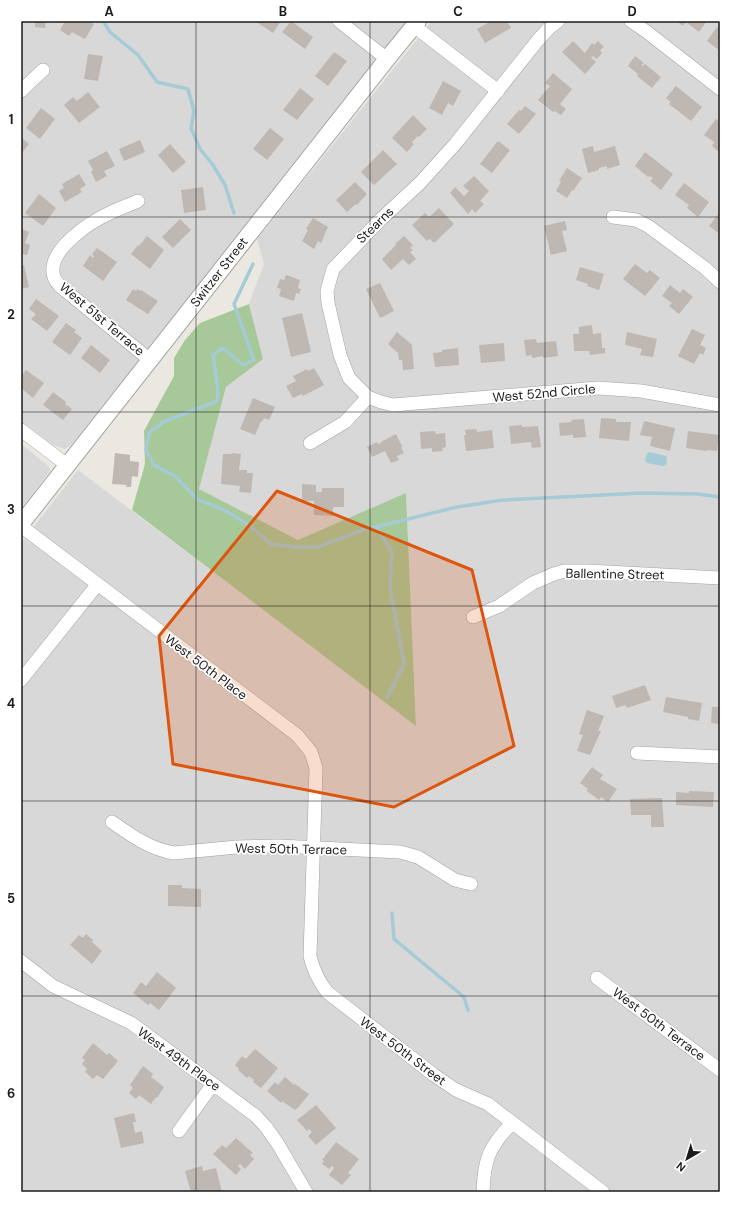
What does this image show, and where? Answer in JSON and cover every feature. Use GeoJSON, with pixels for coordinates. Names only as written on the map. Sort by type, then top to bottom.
{"type":"FeatureCollection","features":[{"type":"Feature","properties":{"kind":"street"},"geometry":{"type":"LineString","coordinates":[[339,21],[387,59]]}},
{"type":"Feature","properties":{"kind":"street","name":"Stearns"},"geometry":{"type":"LineString","coordinates":[[368,397],[349,378],[340,355],[327,291],[333,269],[380,220],[420,183],[456,143],[538,40],[558,21]]}},
{"type":"Feature","properties":{"kind":"street"},"geometry":{"type":"LineString","coordinates":[[631,21],[720,89]]}},
{"type":"Feature","properties":{"kind":"street"},"geometry":{"type":"LineString","coordinates":[[416,24],[498,91]]}},
{"type":"Feature","properties":{"kind":"street","name":"Switzer Street"},"geometry":{"type":"LineString","coordinates":[[21,525],[416,24]]}},
{"type":"Feature","properties":{"kind":"street"},"geometry":{"type":"LineString","coordinates":[[21,91],[43,70]]}},
{"type":"Feature","properties":{"kind":"street","name":"West 51st Terrace"},"geometry":{"type":"LineString","coordinates":[[138,201],[95,220],[73,236],[57,256],[52,266],[54,278],[66,291],[150,360]]}},
{"type":"Feature","properties":{"kind":"street"},"geometry":{"type":"LineString","coordinates":[[613,218],[636,220],[648,226],[705,268],[720,282]]}},
{"type":"Feature","properties":{"kind":"street","name":"West 52nd Circle"},"geometry":{"type":"LineString","coordinates":[[368,397],[393,405],[406,405],[598,388],[641,390],[720,405]]}},
{"type":"Feature","properties":{"kind":"street"},"geometry":{"type":"LineString","coordinates":[[310,443],[345,422],[368,397]]}},
{"type":"Feature","properties":{"kind":"street"},"geometry":{"type":"LineString","coordinates":[[21,430],[67,465]]}},
{"type":"Feature","properties":{"kind":"street","name":"West 50th Place"},"geometry":{"type":"LineString","coordinates":[[21,525],[97,585],[297,735],[311,752],[316,768],[314,847]]}},
{"type":"Feature","properties":{"kind":"street","name":"Ballentine Street"},"geometry":{"type":"LineString","coordinates":[[473,617],[499,606],[533,584],[564,571],[720,578]]}},
{"type":"Feature","properties":{"kind":"street"},"geometry":{"type":"LineString","coordinates":[[21,680],[97,585]]}},
{"type":"Feature","properties":{"kind":"street"},"geometry":{"type":"LineString","coordinates":[[637,753],[720,757]]}},
{"type":"Feature","properties":{"kind":"street","name":"West 50th Terrace"},"geometry":{"type":"LineString","coordinates":[[112,822],[148,846],[174,853],[237,847],[279,846],[400,852],[418,857],[455,880],[471,884]]}},
{"type":"Feature","properties":{"kind":"street","name":"West 50th Street"},"geometry":{"type":"LineString","coordinates":[[314,847],[310,956],[317,979],[324,988],[334,999],[434,1075],[456,1090],[488,1104],[603,1192]]}},
{"type":"Feature","properties":{"kind":"street","name":"West 49th Place"},"geometry":{"type":"LineString","coordinates":[[21,961],[53,986],[131,1023],[256,1116],[278,1144],[306,1192]]}},
{"type":"Feature","properties":{"kind":"street","name":"West 50th Terrace"},"geometry":{"type":"LineString","coordinates":[[597,978],[720,1070]]}},
{"type":"Feature","properties":{"kind":"street"},"geometry":{"type":"LineString","coordinates":[[179,1131],[213,1084]]}},
{"type":"Feature","properties":{"kind":"street"},"geometry":{"type":"LineString","coordinates":[[483,1192],[485,1167],[492,1147],[501,1134],[512,1123]]}},
{"type":"Feature","properties":{"kind":"highlighted area"},"geometry":{"type":"Polygon","coordinates":[[[277,491],[472,570],[514,746],[394,807],[173,764],[159,636],[277,491]]]}},
{"type":"Feature","properties":{"kind":"shaded area"},"geometry":{"type":"Polygon","coordinates":[[[21,21],[409,21],[372,65],[72,444],[65,449],[53,445],[21,421],[21,21]]]}},
{"type":"Feature","properties":{"kind":"shaded area"},"geometry":{"type":"Polygon","coordinates":[[[432,21],[720,21],[720,1192],[21,1192],[21,543],[78,470],[416,725],[406,494],[298,540],[199,489],[226,387],[263,359],[249,304],[264,264],[257,239],[432,21]]]}},
{"type":"Feature","properties":{"kind":"shaded area"},"geometry":{"type":"Polygon","coordinates":[[[21,444],[46,464],[50,471],[21,509],[21,444]]]}},
{"type":"Feature","properties":{"kind":"green space"},"geometry":{"type":"Polygon","coordinates":[[[249,304],[263,359],[226,387],[199,489],[298,540],[406,493],[416,726],[132,510],[145,464],[144,431],[174,376],[174,358],[185,340],[200,323],[249,304]]]}},
{"type":"Feature","properties":{"kind":"water"},"geometry":{"type":"Polygon","coordinates":[[[649,452],[666,456],[666,465],[663,466],[647,463],[645,460],[649,452]]]}},
{"type":"Feature","properties":{"kind":"building"},"geometry":{"type":"Polygon","coordinates":[[[35,21],[46,21],[45,28],[35,27],[35,21]]]}},
{"type":"Feature","properties":{"kind":"building"},"geometry":{"type":"Polygon","coordinates":[[[65,21],[88,21],[94,24],[85,39],[72,32],[69,36],[60,30],[65,21]]]}},
{"type":"Feature","properties":{"kind":"building"},"geometry":{"type":"Polygon","coordinates":[[[255,21],[281,21],[273,33],[255,21]]]}},
{"type":"Feature","properties":{"kind":"building"},"geometry":{"type":"Polygon","coordinates":[[[291,21],[313,37],[305,49],[282,32],[291,21]]]}},
{"type":"Feature","properties":{"kind":"building"},"geometry":{"type":"Polygon","coordinates":[[[491,21],[507,21],[511,28],[485,43],[477,29],[491,21]]]}},
{"type":"Feature","properties":{"kind":"building"},"geometry":{"type":"Polygon","coordinates":[[[676,21],[707,21],[699,32],[686,22],[683,26],[676,21]]]}},
{"type":"Feature","properties":{"kind":"building"},"geometry":{"type":"Polygon","coordinates":[[[717,27],[720,29],[720,51],[707,41],[717,27]]]}},
{"type":"Feature","properties":{"kind":"building"},"geometry":{"type":"Polygon","coordinates":[[[573,41],[585,53],[592,43],[594,45],[598,41],[604,47],[600,50],[602,53],[597,59],[593,56],[591,58],[596,62],[585,74],[562,52],[573,41]]]}},
{"type":"Feature","properties":{"kind":"building"},"geometry":{"type":"Polygon","coordinates":[[[334,52],[347,61],[328,86],[315,76],[334,52]]]}},
{"type":"Feature","properties":{"kind":"building"},"geometry":{"type":"Polygon","coordinates":[[[88,54],[103,56],[98,81],[84,79],[88,54]]]}},
{"type":"Feature","properties":{"kind":"building"},"geometry":{"type":"Polygon","coordinates":[[[635,56],[644,63],[642,65],[643,66],[645,64],[661,77],[652,88],[637,76],[638,74],[628,66],[635,56]]]}},
{"type":"Feature","properties":{"kind":"building"},"geometry":{"type":"Polygon","coordinates":[[[553,73],[572,89],[560,104],[566,109],[561,115],[555,111],[553,112],[538,100],[550,86],[545,83],[553,73]]]}},
{"type":"Feature","properties":{"kind":"building"},"geometry":{"type":"Polygon","coordinates":[[[443,81],[461,91],[453,106],[448,103],[442,115],[429,108],[443,81]]]}},
{"type":"Feature","properties":{"kind":"building"},"geometry":{"type":"Polygon","coordinates":[[[676,86],[702,107],[691,121],[669,104],[671,102],[666,98],[676,86]]]}},
{"type":"Feature","properties":{"kind":"building"},"geometry":{"type":"Polygon","coordinates":[[[300,88],[314,99],[297,120],[283,110],[300,88]]]}},
{"type":"Feature","properties":{"kind":"building"},"geometry":{"type":"Polygon","coordinates":[[[88,92],[100,107],[79,123],[64,105],[73,97],[77,101],[88,92]]]}},
{"type":"Feature","properties":{"kind":"building"},"geometry":{"type":"Polygon","coordinates":[[[525,106],[536,114],[519,134],[507,124],[519,110],[521,111],[525,106]]]}},
{"type":"Feature","properties":{"kind":"building"},"geometry":{"type":"Polygon","coordinates":[[[41,108],[55,119],[40,139],[26,128],[41,108]]]}},
{"type":"Feature","properties":{"kind":"building"},"geometry":{"type":"Polygon","coordinates":[[[413,115],[427,129],[412,142],[414,144],[407,152],[392,138],[413,115]]]}},
{"type":"Feature","properties":{"kind":"building"},"geometry":{"type":"Polygon","coordinates":[[[716,119],[720,122],[719,152],[712,146],[714,142],[704,135],[716,119]]]}},
{"type":"Feature","properties":{"kind":"building"},"geometry":{"type":"Polygon","coordinates":[[[270,128],[284,139],[267,160],[253,149],[270,128]]]}},
{"type":"Feature","properties":{"kind":"building"},"geometry":{"type":"Polygon","coordinates":[[[21,137],[29,144],[21,154],[21,137]]]}},
{"type":"Feature","properties":{"kind":"building"},"geometry":{"type":"Polygon","coordinates":[[[140,140],[145,152],[124,161],[119,149],[140,140]]]}},
{"type":"Feature","properties":{"kind":"building"},"geometry":{"type":"Polygon","coordinates":[[[498,141],[510,150],[492,173],[480,164],[498,141]]]}},
{"type":"Feature","properties":{"kind":"building"},"geometry":{"type":"Polygon","coordinates":[[[170,144],[186,162],[173,173],[158,155],[170,144]]]}},
{"type":"Feature","properties":{"kind":"building"},"geometry":{"type":"Polygon","coordinates":[[[593,146],[594,152],[615,146],[620,165],[607,169],[607,166],[599,168],[599,170],[588,173],[582,149],[593,146]]]}},
{"type":"Feature","properties":{"kind":"building"},"geometry":{"type":"Polygon","coordinates":[[[383,150],[397,164],[374,185],[361,172],[383,150]]]}},
{"type":"Feature","properties":{"kind":"building"},"geometry":{"type":"Polygon","coordinates":[[[107,151],[115,166],[104,171],[107,176],[96,182],[91,172],[93,170],[88,161],[107,151]]]}},
{"type":"Feature","properties":{"kind":"building"},"geometry":{"type":"Polygon","coordinates":[[[645,152],[673,174],[661,190],[650,181],[653,178],[648,177],[635,166],[645,152]]]}},
{"type":"Feature","properties":{"kind":"building"},"geometry":{"type":"Polygon","coordinates":[[[567,168],[582,178],[567,198],[556,191],[561,182],[559,181],[567,168]]]}},
{"type":"Feature","properties":{"kind":"building"},"geometry":{"type":"Polygon","coordinates":[[[79,174],[86,185],[80,189],[82,192],[65,202],[59,191],[64,188],[62,184],[79,174]]]}},
{"type":"Feature","properties":{"kind":"building"},"geometry":{"type":"Polygon","coordinates":[[[474,176],[489,191],[480,201],[484,204],[475,213],[472,209],[468,214],[450,193],[455,187],[464,196],[469,191],[463,186],[474,176]]]}},
{"type":"Feature","properties":{"kind":"building"},"geometry":{"type":"Polygon","coordinates":[[[355,182],[367,194],[357,205],[356,204],[347,212],[336,200],[355,182]]]}},
{"type":"Feature","properties":{"kind":"building"},"geometry":{"type":"Polygon","coordinates":[[[684,183],[709,202],[698,217],[687,208],[689,205],[675,195],[684,183]]]}},
{"type":"Feature","properties":{"kind":"building"},"geometry":{"type":"Polygon","coordinates":[[[203,187],[206,210],[184,213],[181,190],[203,187]]]}},
{"type":"Feature","properties":{"kind":"building"},"geometry":{"type":"Polygon","coordinates":[[[39,194],[56,208],[43,226],[25,213],[39,194]]]}},
{"type":"Feature","properties":{"kind":"building"},"geometry":{"type":"Polygon","coordinates":[[[439,208],[454,224],[434,243],[430,239],[427,241],[412,225],[425,213],[429,217],[439,208]]]}},
{"type":"Feature","properties":{"kind":"building"},"geometry":{"type":"Polygon","coordinates":[[[720,212],[720,234],[709,226],[720,212]]]}},
{"type":"Feature","properties":{"kind":"building"},"geometry":{"type":"Polygon","coordinates":[[[313,218],[328,227],[321,243],[318,241],[314,249],[302,241],[308,230],[306,229],[313,218]]]}},
{"type":"Feature","properties":{"kind":"building"},"geometry":{"type":"Polygon","coordinates":[[[180,219],[191,230],[173,248],[162,237],[180,219]]]}},
{"type":"Feature","properties":{"kind":"building"},"geometry":{"type":"Polygon","coordinates":[[[565,221],[567,230],[562,231],[567,251],[551,255],[544,226],[565,221]]]}},
{"type":"Feature","properties":{"kind":"building"},"geometry":{"type":"Polygon","coordinates":[[[21,229],[29,232],[25,243],[30,245],[27,255],[21,254],[21,229]]]}},
{"type":"Feature","properties":{"kind":"building"},"geometry":{"type":"Polygon","coordinates":[[[147,236],[164,250],[150,269],[131,254],[147,236]]]}},
{"type":"Feature","properties":{"kind":"building"},"geometry":{"type":"Polygon","coordinates":[[[404,236],[413,245],[410,248],[413,250],[410,252],[416,259],[409,265],[403,259],[391,270],[382,259],[404,236]]]}},
{"type":"Feature","properties":{"kind":"building"},"geometry":{"type":"Polygon","coordinates":[[[97,248],[117,262],[103,281],[83,266],[90,255],[93,258],[94,256],[92,254],[97,248]]]}},
{"type":"Feature","properties":{"kind":"building"},"geometry":{"type":"Polygon","coordinates":[[[635,264],[647,273],[650,270],[660,278],[645,296],[623,279],[635,264]]]}},
{"type":"Feature","properties":{"kind":"building"},"geometry":{"type":"Polygon","coordinates":[[[24,265],[29,287],[21,289],[21,266],[24,265]]]}},
{"type":"Feature","properties":{"kind":"building"},"geometry":{"type":"Polygon","coordinates":[[[580,267],[604,274],[599,290],[576,280],[580,267]]]}},
{"type":"Feature","properties":{"kind":"building"},"geometry":{"type":"Polygon","coordinates":[[[286,275],[300,280],[298,288],[301,289],[299,294],[296,293],[294,301],[279,296],[281,289],[277,288],[280,279],[284,280],[286,275]]]}},
{"type":"Feature","properties":{"kind":"building"},"geometry":{"type":"Polygon","coordinates":[[[380,283],[394,311],[380,318],[366,289],[380,283]]]}},
{"type":"Feature","properties":{"kind":"building"},"geometry":{"type":"Polygon","coordinates":[[[670,285],[680,293],[683,289],[693,297],[679,314],[669,306],[672,303],[662,296],[670,285]]]}},
{"type":"Feature","properties":{"kind":"building"},"geometry":{"type":"Polygon","coordinates":[[[133,289],[136,291],[138,289],[140,291],[141,290],[158,301],[148,314],[126,300],[133,289]]]}},
{"type":"Feature","properties":{"kind":"building"},"geometry":{"type":"Polygon","coordinates":[[[36,299],[59,316],[47,331],[31,319],[36,314],[29,309],[36,299]]]}},
{"type":"Feature","properties":{"kind":"building"},"geometry":{"type":"Polygon","coordinates":[[[302,313],[311,352],[291,357],[282,318],[302,313]]]}},
{"type":"Feature","properties":{"kind":"building"},"geometry":{"type":"Polygon","coordinates":[[[66,323],[76,330],[74,332],[82,338],[70,355],[52,342],[66,323]]]}},
{"type":"Feature","properties":{"kind":"building"},"geometry":{"type":"Polygon","coordinates":[[[592,325],[593,334],[601,333],[602,348],[605,348],[605,353],[590,355],[589,351],[574,351],[573,334],[579,334],[579,327],[592,325]]]}},
{"type":"Feature","properties":{"kind":"building"},"geometry":{"type":"Polygon","coordinates":[[[692,329],[705,335],[700,345],[706,348],[703,355],[700,353],[694,364],[678,356],[692,329]]]}},
{"type":"Feature","properties":{"kind":"building"},"geometry":{"type":"Polygon","coordinates":[[[397,332],[412,345],[414,369],[403,370],[402,360],[399,360],[398,353],[388,344],[397,332]]]}},
{"type":"Feature","properties":{"kind":"building"},"geometry":{"type":"Polygon","coordinates":[[[627,332],[657,339],[653,357],[640,355],[642,349],[625,345],[627,332]]]}},
{"type":"Feature","properties":{"kind":"building"},"geometry":{"type":"Polygon","coordinates":[[[536,339],[537,343],[556,341],[558,356],[532,358],[532,355],[526,356],[524,340],[536,339]]]}},
{"type":"Feature","properties":{"kind":"building"},"geometry":{"type":"Polygon","coordinates":[[[504,343],[505,361],[481,363],[479,345],[504,343]]]}},
{"type":"Feature","properties":{"kind":"building"},"geometry":{"type":"Polygon","coordinates":[[[91,345],[110,360],[100,373],[81,358],[91,345]]]}},
{"type":"Feature","properties":{"kind":"building"},"geometry":{"type":"Polygon","coordinates":[[[458,348],[459,365],[435,367],[433,353],[458,348]]]}},
{"type":"Feature","properties":{"kind":"building"},"geometry":{"type":"Polygon","coordinates":[[[314,368],[324,385],[303,396],[302,394],[293,398],[286,386],[296,381],[293,376],[307,369],[308,371],[314,368]]]}},
{"type":"Feature","properties":{"kind":"building"},"geometry":{"type":"Polygon","coordinates":[[[26,370],[44,383],[33,398],[21,388],[23,384],[21,382],[21,376],[26,370]]]}},
{"type":"Feature","properties":{"kind":"building"},"geometry":{"type":"Polygon","coordinates":[[[53,392],[66,402],[65,404],[72,409],[63,420],[43,405],[53,392]]]}},
{"type":"Feature","properties":{"kind":"building"},"geometry":{"type":"Polygon","coordinates":[[[253,398],[275,407],[269,420],[264,418],[262,422],[261,421],[255,435],[240,429],[253,398]]]}},
{"type":"Feature","properties":{"kind":"building"},"geometry":{"type":"Polygon","coordinates":[[[601,418],[616,419],[616,422],[631,422],[629,441],[599,438],[601,418]]]}},
{"type":"Feature","properties":{"kind":"building"},"geometry":{"type":"Polygon","coordinates":[[[584,419],[586,437],[573,438],[573,435],[560,436],[559,423],[584,419]]]}},
{"type":"Feature","properties":{"kind":"building"},"geometry":{"type":"Polygon","coordinates":[[[644,421],[675,428],[670,451],[650,446],[652,437],[640,435],[644,421]]]}},
{"type":"Feature","properties":{"kind":"building"},"geometry":{"type":"Polygon","coordinates":[[[522,425],[522,427],[538,426],[541,447],[532,448],[531,442],[511,444],[509,426],[522,425]]]}},
{"type":"Feature","properties":{"kind":"building"},"geometry":{"type":"Polygon","coordinates":[[[476,429],[477,432],[492,430],[494,448],[466,451],[464,435],[466,435],[465,430],[476,429]]]}},
{"type":"Feature","properties":{"kind":"building"},"geometry":{"type":"Polygon","coordinates":[[[435,431],[436,434],[445,433],[446,447],[442,448],[443,451],[432,452],[432,448],[421,449],[420,432],[435,431]]]}},
{"type":"Feature","properties":{"kind":"building"},"geometry":{"type":"Polygon","coordinates":[[[688,431],[719,435],[717,451],[686,448],[688,431]]]}},
{"type":"Feature","properties":{"kind":"building"},"geometry":{"type":"Polygon","coordinates":[[[396,434],[404,453],[397,456],[399,460],[391,463],[385,451],[372,457],[367,447],[377,442],[378,444],[381,443],[396,434]]]}},
{"type":"Feature","properties":{"kind":"building"},"geometry":{"type":"Polygon","coordinates":[[[115,453],[130,455],[130,461],[139,462],[138,477],[132,476],[131,487],[126,487],[127,485],[112,484],[115,453]]]}},
{"type":"Feature","properties":{"kind":"building"},"geometry":{"type":"Polygon","coordinates":[[[223,454],[241,454],[239,470],[247,470],[247,473],[253,473],[251,493],[239,492],[240,486],[221,484],[223,454]]]}},
{"type":"Feature","properties":{"kind":"building"},"geometry":{"type":"Polygon","coordinates":[[[302,484],[316,485],[316,492],[322,492],[322,488],[344,488],[344,507],[333,507],[333,516],[314,515],[314,501],[302,501],[302,484]]]}},
{"type":"Feature","properties":{"kind":"building"},"geometry":{"type":"Polygon","coordinates":[[[645,685],[651,700],[627,708],[626,705],[616,708],[612,696],[645,685]]]}},
{"type":"Feature","properties":{"kind":"building"},"geometry":{"type":"Polygon","coordinates":[[[666,697],[702,703],[699,721],[688,719],[688,717],[663,712],[666,697]]]}},
{"type":"Feature","properties":{"kind":"building"},"geometry":{"type":"Polygon","coordinates":[[[712,707],[720,707],[720,724],[711,723],[712,707]]]}},
{"type":"Feature","properties":{"kind":"building"},"geometry":{"type":"Polygon","coordinates":[[[587,710],[604,716],[598,731],[601,731],[590,755],[577,751],[583,735],[579,734],[587,710]]]}},
{"type":"Feature","properties":{"kind":"building"},"geometry":{"type":"Polygon","coordinates":[[[592,767],[603,775],[600,779],[617,789],[608,802],[601,797],[599,800],[587,791],[588,789],[580,783],[592,767]]]}},
{"type":"Feature","properties":{"kind":"building"},"geometry":{"type":"Polygon","coordinates":[[[689,791],[714,792],[713,807],[676,805],[676,792],[689,793],[689,791]]]}},
{"type":"Feature","properties":{"kind":"building"},"geometry":{"type":"Polygon","coordinates":[[[662,798],[664,827],[651,827],[651,815],[631,815],[630,799],[662,798]]]}},
{"type":"Feature","properties":{"kind":"building"},"geometry":{"type":"Polygon","coordinates":[[[168,885],[182,885],[182,888],[201,889],[201,907],[168,906],[168,885]]]}},
{"type":"Feature","properties":{"kind":"building"},"geometry":{"type":"Polygon","coordinates":[[[86,934],[102,951],[92,964],[70,945],[79,935],[83,938],[86,934]]]}},
{"type":"Feature","properties":{"kind":"building"},"geometry":{"type":"Polygon","coordinates":[[[157,972],[176,988],[159,1010],[150,1003],[148,1005],[133,993],[141,982],[146,986],[157,972]]]}},
{"type":"Feature","properties":{"kind":"building"},"geometry":{"type":"Polygon","coordinates":[[[93,1043],[107,1055],[109,1053],[118,1061],[103,1079],[97,1075],[93,1079],[85,1072],[87,1069],[82,1064],[85,1060],[82,1058],[93,1043]]]}},
{"type":"Feature","properties":{"kind":"building"},"geometry":{"type":"Polygon","coordinates":[[[255,1049],[278,1068],[261,1088],[253,1082],[254,1080],[249,1076],[247,1078],[235,1065],[242,1056],[246,1059],[255,1049]]]}},
{"type":"Feature","properties":{"kind":"building"},"geometry":{"type":"Polygon","coordinates":[[[143,1066],[153,1074],[151,1077],[164,1087],[151,1104],[139,1095],[136,1099],[129,1093],[133,1088],[130,1085],[143,1066]]]}},
{"type":"Feature","properties":{"kind":"building"},"geometry":{"type":"Polygon","coordinates":[[[285,1077],[294,1085],[295,1084],[309,1094],[295,1110],[282,1101],[281,1103],[267,1091],[275,1082],[278,1085],[285,1077]]]}},
{"type":"Feature","properties":{"kind":"building"},"geometry":{"type":"Polygon","coordinates":[[[316,1105],[336,1128],[316,1145],[308,1136],[312,1132],[309,1129],[307,1131],[297,1120],[316,1105]]]}},
{"type":"Feature","properties":{"kind":"building"},"geometry":{"type":"Polygon","coordinates":[[[134,1113],[136,1122],[133,1122],[135,1133],[142,1131],[144,1143],[121,1148],[114,1118],[134,1113]]]}},
{"type":"Feature","properties":{"kind":"building"},"geometry":{"type":"Polygon","coordinates":[[[236,1138],[253,1153],[250,1155],[254,1159],[245,1169],[240,1164],[238,1166],[241,1169],[236,1175],[213,1154],[222,1145],[226,1148],[236,1138]]]}},
{"type":"Feature","properties":{"kind":"building"},"geometry":{"type":"Polygon","coordinates":[[[336,1142],[359,1159],[348,1173],[351,1175],[342,1185],[329,1175],[334,1168],[332,1166],[329,1169],[322,1164],[324,1161],[322,1160],[336,1142]]]}},
{"type":"Feature","properties":{"kind":"building"},"geometry":{"type":"Polygon","coordinates":[[[202,1166],[203,1171],[216,1168],[222,1192],[191,1192],[185,1171],[202,1166]]]}},
{"type":"Feature","properties":{"kind":"waterway"},"geometry":{"type":"LineString","coordinates":[[103,21],[110,32],[138,55],[157,82],[188,89],[194,111],[191,128],[200,149],[213,165],[225,185],[234,213]]}},
{"type":"Feature","properties":{"kind":"waterway"},"geometry":{"type":"LineString","coordinates":[[253,264],[234,304],[254,360],[243,365],[223,348],[213,355],[218,391],[217,401],[163,422],[149,433],[146,450],[154,465],[176,477],[197,499],[228,512],[250,526],[271,544],[297,547],[318,547],[363,530],[457,507],[503,500],[642,493],[698,494],[720,497]]}},
{"type":"Feature","properties":{"kind":"waterway"},"geometry":{"type":"LineString","coordinates":[[376,527],[392,552],[390,587],[404,664],[387,698]]}},
{"type":"Feature","properties":{"kind":"waterway"},"geometry":{"type":"LineString","coordinates":[[392,913],[394,939],[464,997],[468,1010]]}}]}
